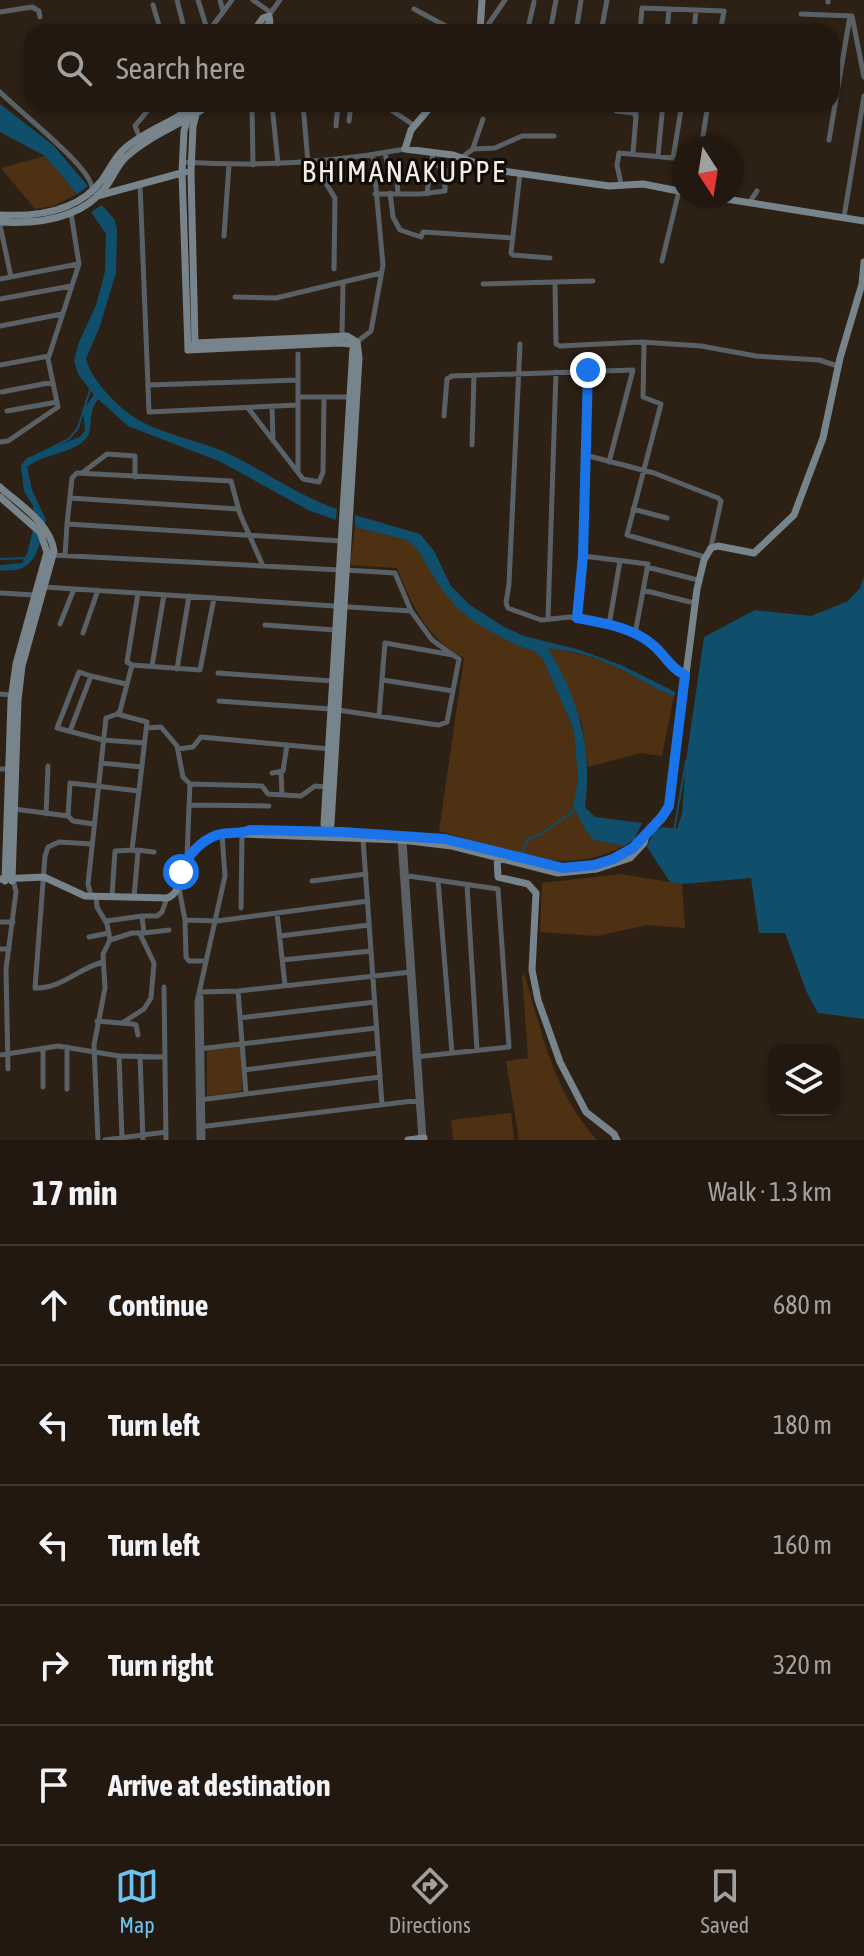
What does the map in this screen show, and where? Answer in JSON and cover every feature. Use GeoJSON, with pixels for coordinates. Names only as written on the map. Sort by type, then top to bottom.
{"type":"FeatureCollection","features":[{"type":"Feature","properties":{"kind":"street"},"geometry":{"type":"LineString","coordinates":[[177,0],[183,24]]}},
{"type":"Feature","properties":{"kind":"street"},"geometry":{"type":"LineString","coordinates":[[198,0],[206,24]]}},
{"type":"Feature","properties":{"kind":"street"},"geometry":{"type":"LineString","coordinates":[[220,0],[223,12]]}},
{"type":"Feature","properties":{"kind":"street"},"geometry":{"type":"LineString","coordinates":[[214,24],[232,0]]}},
{"type":"Feature","properties":{"kind":"street"},"geometry":{"type":"LineString","coordinates":[[253,0],[270,14]]}},
{"type":"Feature","properties":{"kind":"street"},"geometry":{"type":"LineString","coordinates":[[259,24],[280,0]]}},
{"type":"Feature","properties":{"kind":"street"},"geometry":{"type":"LineString","coordinates":[[481,24],[482,0]]}},
{"type":"Feature","properties":{"kind":"street"},"geometry":{"type":"LineString","coordinates":[[487,24],[505,0]]}},
{"type":"Feature","properties":{"kind":"street"},"geometry":{"type":"LineString","coordinates":[[552,24],[556,0]]}},
{"type":"Feature","properties":{"kind":"street"},"geometry":{"type":"LineString","coordinates":[[577,24],[581,0]]}},
{"type":"Feature","properties":{"kind":"street"},"geometry":{"type":"LineString","coordinates":[[602,24],[607,0]]}},
{"type":"Feature","properties":{"kind":"street"},"geometry":{"type":"LineString","coordinates":[[641,24],[642,0]]}},
{"type":"Feature","properties":{"kind":"street"},"geometry":{"type":"LineString","coordinates":[[529,24],[534,2]]}},
{"type":"Feature","properties":{"kind":"street"},"geometry":{"type":"LineString","coordinates":[[153,5],[159,24]]}},
{"type":"Feature","properties":{"kind":"street"},"geometry":{"type":"LineString","coordinates":[[0,12],[32,7],[39,11],[40,17]]}},
{"type":"Feature","properties":{"kind":"street"},"geometry":{"type":"LineString","coordinates":[[642,8],[724,11],[722,24]]}},
{"type":"Feature","properties":{"kind":"street"},"geometry":{"type":"LineString","coordinates":[[414,9],[442,24]]}},
{"type":"Feature","properties":{"kind":"street"},"geometry":{"type":"LineString","coordinates":[[668,24],[669,9]]}},
{"type":"Feature","properties":{"kind":"street"},"geometry":{"type":"LineString","coordinates":[[695,24],[696,10]]}},
{"type":"Feature","properties":{"kind":"street"},"geometry":{"type":"LineString","coordinates":[[268,24],[270,14]]}},
{"type":"Feature","properties":{"kind":"street"},"geometry":{"type":"LineString","coordinates":[[801,14],[850,16]]}},
{"type":"Feature","properties":{"kind":"street"},"geometry":{"type":"LineString","coordinates":[[850,16],[864,77]]}},
{"type":"Feature","properties":{"kind":"street"},"geometry":{"type":"LineString","coordinates":[[840,75],[850,16]]}},
{"type":"Feature","properties":{"kind":"street"},"geometry":{"type":"LineString","coordinates":[[0,92],[90,177],[89,196]]}},
{"type":"Feature","properties":{"kind":"street"},"geometry":{"type":"LineString","coordinates":[[844,217],[864,96]]}},
{"type":"Feature","properties":{"kind":"street"},"geometry":{"type":"LineString","coordinates":[[141,139],[135,126],[146,112]]}},
{"type":"Feature","properties":{"kind":"street"},"geometry":{"type":"LineString","coordinates":[[89,196],[120,153],[192,112]]}},
{"type":"Feature","properties":{"kind":"street"},"geometry":{"type":"LineString","coordinates":[[11,277],[0,224],[37,223],[60,218],[89,196],[125,158],[186,121],[192,112]]}},
{"type":"Feature","properties":{"kind":"street"},"geometry":{"type":"LineString","coordinates":[[187,162],[192,112]]}},
{"type":"Feature","properties":{"kind":"street"},"geometry":{"type":"LineString","coordinates":[[252,112],[253,165]]}},
{"type":"Feature","properties":{"kind":"street"},"geometry":{"type":"LineString","coordinates":[[273,112],[278,164]]}},
{"type":"Feature","properties":{"kind":"street"},"geometry":{"type":"LineString","coordinates":[[304,112],[308,163]]}},
{"type":"Feature","properties":{"kind":"street"},"geometry":{"type":"LineString","coordinates":[[336,126],[337,112]]}},
{"type":"Feature","properties":{"kind":"street"},"geometry":{"type":"LineString","coordinates":[[349,121],[350,112]]}},
{"type":"Feature","properties":{"kind":"street"},"geometry":{"type":"LineString","coordinates":[[394,112],[415,126]]}},
{"type":"Feature","properties":{"kind":"street"},"geometry":{"type":"LineString","coordinates":[[405,149],[415,126],[426,112]]}},
{"type":"Feature","properties":{"kind":"street"},"geometry":{"type":"LineString","coordinates":[[624,112],[636,116]]}},
{"type":"Feature","properties":{"kind":"street"},"geometry":{"type":"LineString","coordinates":[[633,153],[636,112]]}},
{"type":"Feature","properties":{"kind":"street"},"geometry":{"type":"LineString","coordinates":[[658,156],[662,112]]}},
{"type":"Feature","properties":{"kind":"street"},"geometry":{"type":"LineString","coordinates":[[677,136],[681,112]]}},
{"type":"Feature","properties":{"kind":"street"},"geometry":{"type":"LineString","coordinates":[[703,136],[707,112]]}},
{"type":"Feature","properties":{"kind":"street"},"geometry":{"type":"LineString","coordinates":[[829,140],[834,112]]}},
{"type":"Feature","properties":{"kind":"street"},"geometry":{"type":"LineString","coordinates":[[473,149],[483,119]]}},
{"type":"Feature","properties":{"kind":"street"},"geometry":{"type":"LineString","coordinates":[[186,121],[188,350]]}},
{"type":"Feature","properties":{"kind":"street"},"geometry":{"type":"LineString","coordinates":[[461,158],[473,149],[495,148],[522,136],[554,136]]}},
{"type":"Feature","properties":{"kind":"street"},"geometry":{"type":"LineString","coordinates":[[187,162],[229,165],[325,162],[405,149],[461,158],[496,170],[609,186],[643,184],[672,189]]}},
{"type":"Feature","properties":{"kind":"street"},"geometry":{"type":"LineString","coordinates":[[427,194],[432,152]]}},
{"type":"Feature","properties":{"kind":"street"},"geometry":{"type":"LineString","coordinates":[[385,153],[390,176],[397,180],[398,193]]}},
{"type":"Feature","properties":{"kind":"street"},"geometry":{"type":"LineString","coordinates":[[621,184],[619,153],[672,158]]}},
{"type":"Feature","properties":{"kind":"street"},"geometry":{"type":"LineString","coordinates":[[188,350],[354,344],[371,331],[383,265],[373,155]]}},
{"type":"Feature","properties":{"kind":"street"},"geometry":{"type":"LineString","coordinates":[[325,162],[327,185],[335,198],[334,269]]}},
{"type":"Feature","properties":{"kind":"street"},"geometry":{"type":"LineString","coordinates":[[375,194],[427,194],[445,190],[445,169],[432,162]]}},
{"type":"Feature","properties":{"kind":"street"},"geometry":{"type":"LineString","coordinates":[[224,236],[229,165]]}},
{"type":"Feature","properties":{"kind":"street"},"geometry":{"type":"LineString","coordinates":[[0,215],[41,215],[89,196],[187,172]]}},
{"type":"Feature","properties":{"kind":"street"},"geometry":{"type":"LineString","coordinates":[[187,172],[195,343]]}},
{"type":"Feature","properties":{"kind":"street"},"geometry":{"type":"LineString","coordinates":[[520,173],[511,255],[550,258]]}},
{"type":"Feature","properties":{"kind":"street"},"geometry":{"type":"LineString","coordinates":[[140,184],[149,412],[298,405]]}},
{"type":"Feature","properties":{"kind":"street"},"geometry":{"type":"LineString","coordinates":[[749,203],[757,191]]}},
{"type":"Feature","properties":{"kind":"street"},"geometry":{"type":"LineString","coordinates":[[390,193],[393,217],[400,230],[421,237],[423,232],[513,238]]}},
{"type":"Feature","properties":{"kind":"street"},"geometry":{"type":"LineString","coordinates":[[744,202],[864,221]]}},
{"type":"Feature","properties":{"kind":"street"},"geometry":{"type":"LineString","coordinates":[[662,261],[677,208]]}},
{"type":"Feature","properties":{"kind":"street"},"geometry":{"type":"LineString","coordinates":[[0,442],[8,441],[58,407],[49,356],[79,264],[70,212]]}},
{"type":"Feature","properties":{"kind":"street"},"geometry":{"type":"LineString","coordinates":[[711,548],[718,546],[754,553],[794,515],[823,438],[838,366],[862,284],[864,262]]}},
{"type":"Feature","properties":{"kind":"street"},"geometry":{"type":"LineString","coordinates":[[0,279],[79,264]]}},
{"type":"Feature","properties":{"kind":"street"},"geometry":{"type":"LineString","coordinates":[[235,297],[276,298],[381,273]]}},
{"type":"Feature","properties":{"kind":"street"},"geometry":{"type":"LineString","coordinates":[[483,284],[593,281]]}},
{"type":"Feature","properties":{"kind":"street"},"geometry":{"type":"LineString","coordinates":[[555,282],[556,344],[560,346],[641,342],[701,346],[756,356],[819,360],[838,366]]}},
{"type":"Feature","properties":{"kind":"street"},"geometry":{"type":"LineString","coordinates":[[342,336],[343,284]]}},
{"type":"Feature","properties":{"kind":"street"},"geometry":{"type":"LineString","coordinates":[[0,299],[72,285]]}},
{"type":"Feature","properties":{"kind":"street"},"geometry":{"type":"LineString","coordinates":[[0,326],[62,314]]}},
{"type":"Feature","properties":{"kind":"street"},"geometry":{"type":"LineString","coordinates":[[188,350],[195,343],[353,338],[343,570]]}},
{"type":"Feature","properties":{"kind":"street"},"geometry":{"type":"LineString","coordinates":[[641,342],[644,345],[641,393],[648,401],[661,404],[627,535],[705,557]]}},
{"type":"Feature","properties":{"kind":"street"},"geometry":{"type":"LineString","coordinates":[[327,832],[324,824],[332,750],[359,358],[354,344]]}},
{"type":"Feature","properties":{"kind":"street"},"geometry":{"type":"LineString","coordinates":[[520,344],[508,608],[520,614],[548,619],[577,618],[635,634],[654,646],[676,670],[685,675]]}},
{"type":"Feature","properties":{"kind":"street"},"geometry":{"type":"LineString","coordinates":[[298,354],[298,472]]}},
{"type":"Feature","properties":{"kind":"street"},"geometry":{"type":"LineString","coordinates":[[0,365],[49,356]]}},
{"type":"Feature","properties":{"kind":"street"},"geometry":{"type":"LineString","coordinates":[[577,618],[583,556],[588,370]]}},
{"type":"Feature","properties":{"kind":"street"},"geometry":{"type":"LineString","coordinates":[[444,416],[447,379],[452,376],[633,370],[609,462]]}},
{"type":"Feature","properties":{"kind":"street"},"geometry":{"type":"LineString","coordinates":[[548,619],[556,372]]}},
{"type":"Feature","properties":{"kind":"street"},"geometry":{"type":"LineString","coordinates":[[472,445],[474,375]]}},
{"type":"Feature","properties":{"kind":"street"},"geometry":{"type":"LineString","coordinates":[[148,385],[298,380]]}},
{"type":"Feature","properties":{"kind":"street"},"geometry":{"type":"LineString","coordinates":[[2,392],[53,382]]}},
{"type":"Feature","properties":{"kind":"street"},"geometry":{"type":"LineString","coordinates":[[298,397],[351,397]]}},
{"type":"Feature","properties":{"kind":"street"},"geometry":{"type":"LineString","coordinates":[[247,407],[303,479],[315,483],[321,480],[324,397]]}},
{"type":"Feature","properties":{"kind":"street"},"geometry":{"type":"LineString","coordinates":[[7,411],[57,402]]}},
{"type":"Feature","properties":{"kind":"street"},"geometry":{"type":"LineString","coordinates":[[272,406],[273,441]]}},
{"type":"Feature","properties":{"kind":"street"},"geometry":{"type":"LineString","coordinates":[[82,473],[107,454],[135,456],[135,477]]}},
{"type":"Feature","properties":{"kind":"street"},"geometry":{"type":"LineString","coordinates":[[187,856],[216,835],[250,830],[445,839],[563,868],[594,865],[633,848],[669,806],[697,589],[705,557],[711,548],[721,501],[688,485],[585,455]]}},
{"type":"Feature","properties":{"kind":"street"},"geometry":{"type":"LineString","coordinates":[[65,556],[73,475],[82,473],[231,481],[248,536],[263,566]]}},
{"type":"Feature","properties":{"kind":"street"},"geometry":{"type":"LineString","coordinates":[[0,487],[45,534],[50,555],[16,664],[11,695],[4,769],[11,809]]}},
{"type":"Feature","properties":{"kind":"street"},"geometry":{"type":"LineString","coordinates":[[0,497],[29,518]]}},
{"type":"Feature","properties":{"kind":"street"},"geometry":{"type":"LineString","coordinates":[[70,498],[238,509]]}},
{"type":"Feature","properties":{"kind":"street"},"geometry":{"type":"LineString","coordinates":[[633,509],[667,518]]}},
{"type":"Feature","properties":{"kind":"street"},"geometry":{"type":"LineString","coordinates":[[67,524],[342,541]]}},
{"type":"Feature","properties":{"kind":"street"},"geometry":{"type":"LineString","coordinates":[[50,555],[395,573],[411,611],[438,647],[459,659],[447,722],[443,724],[335,710],[219,701]]}},
{"type":"Feature","properties":{"kind":"street"},"geometry":{"type":"LineString","coordinates":[[583,556],[648,564],[635,634]]}},
{"type":"Feature","properties":{"kind":"street"},"geometry":{"type":"LineString","coordinates":[[609,625],[620,561]]}},
{"type":"Feature","properties":{"kind":"street"},"geometry":{"type":"LineString","coordinates":[[647,567],[694,579]]}},
{"type":"Feature","properties":{"kind":"street"},"geometry":{"type":"LineString","coordinates":[[0,593],[40,589],[98,590],[411,611]]}},
{"type":"Feature","properties":{"kind":"street"},"geometry":{"type":"LineString","coordinates":[[8,1069],[3,970],[9,949],[16,892],[7,881],[18,700],[22,666],[40,589]]}},
{"type":"Feature","properties":{"kind":"street"},"geometry":{"type":"LineString","coordinates":[[60,624],[74,589]]}},
{"type":"Feature","properties":{"kind":"street"},"geometry":{"type":"LineString","coordinates":[[83,633],[98,590]]}},
{"type":"Feature","properties":{"kind":"street"},"geometry":{"type":"LineString","coordinates":[[643,590],[690,602]]}},
{"type":"Feature","properties":{"kind":"street"},"geometry":{"type":"LineString","coordinates":[[138,593],[127,662],[195,671],[201,669],[214,598]]}},
{"type":"Feature","properties":{"kind":"street"},"geometry":{"type":"LineString","coordinates":[[152,666],[164,595]]}},
{"type":"Feature","properties":{"kind":"street"},"geometry":{"type":"LineString","coordinates":[[177,669],[189,596]]}},
{"type":"Feature","properties":{"kind":"street"},"geometry":{"type":"LineString","coordinates":[[335,710],[336,630],[341,605]]}},
{"type":"Feature","properties":{"kind":"street"},"geometry":{"type":"LineString","coordinates":[[265,625],[336,630]]}},
{"type":"Feature","properties":{"kind":"street"},"geometry":{"type":"LineString","coordinates":[[379,716],[385,643],[453,655]]}},
{"type":"Feature","properties":{"kind":"street"},"geometry":{"type":"LineString","coordinates":[[117,714],[132,665]]}},
{"type":"Feature","properties":{"kind":"street"},"geometry":{"type":"LineString","coordinates":[[126,684],[79,672],[57,727],[103,740],[145,743]]}},
{"type":"Feature","properties":{"kind":"street"},"geometry":{"type":"LineString","coordinates":[[218,673],[334,681]]}},
{"type":"Feature","properties":{"kind":"street"},"geometry":{"type":"LineString","coordinates":[[70,732],[91,676]]}},
{"type":"Feature","properties":{"kind":"street"},"geometry":{"type":"LineString","coordinates":[[383,680],[453,692]]}},
{"type":"Feature","properties":{"kind":"street"},"geometry":{"type":"LineString","coordinates":[[0,694],[11,695]]}},
{"type":"Feature","properties":{"kind":"street"},"geometry":{"type":"LineString","coordinates":[[98,1140],[94,1050],[105,988],[103,954],[110,936],[88,884],[106,718],[117,714],[147,722],[134,850],[134,897]]}},
{"type":"Feature","properties":{"kind":"street"},"geometry":{"type":"LineString","coordinates":[[147,728],[161,727],[178,749],[183,777],[190,784],[187,856],[179,888],[187,959],[206,961]]}},
{"type":"Feature","properties":{"kind":"street"},"geometry":{"type":"LineString","coordinates":[[178,749],[193,747],[201,737],[332,750]]}},
{"type":"Feature","properties":{"kind":"street"},"geometry":{"type":"LineString","coordinates":[[282,795],[281,772],[287,745]]}},
{"type":"Feature","properties":{"kind":"street"},"geometry":{"type":"LineString","coordinates":[[327,832],[331,824],[332,750]]}},
{"type":"Feature","properties":{"kind":"street"},"geometry":{"type":"LineString","coordinates":[[101,763],[142,767]]}},
{"type":"Feature","properties":{"kind":"street"},"geometry":{"type":"LineString","coordinates":[[46,814],[48,766]]}},
{"type":"Feature","properties":{"kind":"street"},"geometry":{"type":"LineString","coordinates":[[272,773],[281,772]]}},
{"type":"Feature","properties":{"kind":"street"},"geometry":{"type":"LineString","coordinates":[[68,816],[70,783],[139,791]]}},
{"type":"Feature","properties":{"kind":"street"},"geometry":{"type":"LineString","coordinates":[[190,784],[248,784],[262,786],[268,794],[301,796],[315,786],[327,787]]}},
{"type":"Feature","properties":{"kind":"street"},"geometry":{"type":"LineString","coordinates":[[190,805],[269,806]]}},
{"type":"Feature","properties":{"kind":"street"},"geometry":{"type":"LineString","coordinates":[[11,809],[68,816],[73,821],[94,824]]}},
{"type":"Feature","properties":{"kind":"street"},"geometry":{"type":"LineString","coordinates":[[327,832],[363,839],[452,846],[535,869],[578,872],[613,866],[630,858],[644,843],[647,832]]}},
{"type":"Feature","properties":{"kind":"street"},"geometry":{"type":"LineString","coordinates":[[241,908],[242,833]]}},
{"type":"Feature","properties":{"kind":"street"},"geometry":{"type":"LineString","coordinates":[[201,1140],[201,992],[225,876],[222,834]]}},
{"type":"Feature","properties":{"kind":"street"},"geometry":{"type":"LineString","coordinates":[[363,839],[382,1105]]}},
{"type":"Feature","properties":{"kind":"street"},"geometry":{"type":"LineString","coordinates":[[402,840],[423,1139],[408,1140]]}},
{"type":"Feature","properties":{"kind":"street"},"geometry":{"type":"LineString","coordinates":[[92,844],[59,842],[48,847],[35,988],[62,983],[89,965],[103,962]]}},
{"type":"Feature","properties":{"kind":"street"},"geometry":{"type":"LineString","coordinates":[[112,896],[115,851],[154,852]]}},
{"type":"Feature","properties":{"kind":"street"},"geometry":{"type":"LineString","coordinates":[[497,857],[498,877],[528,884],[536,893],[532,970],[538,1000],[560,1062],[586,1112],[614,1134],[617,1140]]}},
{"type":"Feature","properties":{"kind":"street"},"geometry":{"type":"LineString","coordinates":[[312,881],[366,874]]}},
{"type":"Feature","properties":{"kind":"street"},"geometry":{"type":"LineString","coordinates":[[404,875],[498,889],[509,1047],[417,1056]]}},
{"type":"Feature","properties":{"kind":"street"},"geometry":{"type":"LineString","coordinates":[[7,881],[44,877],[85,896],[167,898],[179,888]]}},
{"type":"Feature","properties":{"kind":"street"},"geometry":{"type":"LineString","coordinates":[[438,880],[452,1053]]}},
{"type":"Feature","properties":{"kind":"street"},"geometry":{"type":"LineString","coordinates":[[467,885],[477,1050]]}},
{"type":"Feature","properties":{"kind":"street"},"geometry":{"type":"LineString","coordinates":[[106,921],[157,916],[162,912],[167,898]]}},
{"type":"Feature","properties":{"kind":"street"},"geometry":{"type":"LineString","coordinates":[[185,920],[217,921],[368,901]]}},
{"type":"Feature","properties":{"kind":"street"},"geometry":{"type":"LineString","coordinates":[[277,913],[285,985]]}},
{"type":"Feature","properties":{"kind":"street"},"geometry":{"type":"LineString","coordinates":[[122,1023],[144,1009],[151,998],[154,963],[146,952],[142,916]]}},
{"type":"Feature","properties":{"kind":"street"},"geometry":{"type":"LineString","coordinates":[[0,922],[13,922]]}},
{"type":"Feature","properties":{"kind":"street"},"geometry":{"type":"LineString","coordinates":[[280,936],[369,925]]}},
{"type":"Feature","properties":{"kind":"street"},"geometry":{"type":"LineString","coordinates":[[89,937],[169,930]]}},
{"type":"Feature","properties":{"kind":"street"},"geometry":{"type":"LineString","coordinates":[[0,949],[9,949]]}},
{"type":"Feature","properties":{"kind":"street"},"geometry":{"type":"LineString","coordinates":[[282,960],[371,951]]}},
{"type":"Feature","properties":{"kind":"street"},"geometry":{"type":"LineString","coordinates":[[201,992],[238,991],[411,972]]}},
{"type":"Feature","properties":{"kind":"street"},"geometry":{"type":"LineString","coordinates":[[164,987],[166,1140]]}},
{"type":"Feature","properties":{"kind":"street"},"geometry":{"type":"LineString","coordinates":[[238,991],[246,1094]]}},
{"type":"Feature","properties":{"kind":"street"},"geometry":{"type":"LineString","coordinates":[[200,1049],[197,1002],[201,992]]}},
{"type":"Feature","properties":{"kind":"street"},"geometry":{"type":"LineString","coordinates":[[240,1018],[375,1002]]}},
{"type":"Feature","properties":{"kind":"street"},"geometry":{"type":"LineString","coordinates":[[97,1021],[136,1025],[138,1035]]}},
{"type":"Feature","properties":{"kind":"street"},"geometry":{"type":"LineString","coordinates":[[200,1049],[376,1028]]}},
{"type":"Feature","properties":{"kind":"street"},"geometry":{"type":"LineString","coordinates":[[0,1055],[67,1047],[119,1056],[165,1057]]}},
{"type":"Feature","properties":{"kind":"street"},"geometry":{"type":"LineString","coordinates":[[67,1047],[67,1089]]}},
{"type":"Feature","properties":{"kind":"street"},"geometry":{"type":"LineString","coordinates":[[43,1048],[43,1087]]}},
{"type":"Feature","properties":{"kind":"street"},"geometry":{"type":"LineString","coordinates":[[244,1070],[378,1053]]}},
{"type":"Feature","properties":{"kind":"street"},"geometry":{"type":"LineString","coordinates":[[119,1056],[122,1138]]}},
{"type":"Feature","properties":{"kind":"street"},"geometry":{"type":"LineString","coordinates":[[140,1056],[143,1138]]}},
{"type":"Feature","properties":{"kind":"street"},"geometry":{"type":"LineString","coordinates":[[201,1100],[380,1077]]}},
{"type":"Feature","properties":{"kind":"street"},"geometry":{"type":"LineString","coordinates":[[201,1127],[420,1100]]}},
{"type":"Feature","properties":{"kind":"street"},"geometry":{"type":"LineString","coordinates":[[105,1140],[143,1138],[166,1132]]}},
{"type":"Feature","properties":{"kind":"shaded area"},"geometry":{"type":"Polygon","coordinates":[[[45,156],[77,194],[53,206],[35,209],[1,168],[45,156]]]}},
{"type":"Feature","properties":{"kind":"shaded area"},"geometry":{"type":"Polygon","coordinates":[[[355,527],[407,540],[417,548],[439,586],[520,647],[533,650],[543,659],[574,730],[578,779],[573,806],[594,840],[624,846],[600,856],[554,861],[509,852],[439,831],[464,658],[430,630],[415,607],[397,568],[350,565],[355,527]]]}},
{"type":"Feature","properties":{"kind":"shaded area"},"geometry":{"type":"Polygon","coordinates":[[[547,647],[600,660],[674,696],[662,756],[641,753],[588,767],[582,724],[547,647]]]}},
{"type":"Feature","properties":{"kind":"shaded area"},"geometry":{"type":"Polygon","coordinates":[[[621,874],[682,884],[685,928],[647,925],[597,936],[540,932],[542,883],[621,874]]]}},
{"type":"Feature","properties":{"kind":"shaded area"},"geometry":{"type":"Polygon","coordinates":[[[522,974],[560,1083],[582,1122],[597,1140],[519,1140],[506,1061],[528,1058],[522,974]]]}},
{"type":"Feature","properties":{"kind":"shaded area"},"geometry":{"type":"Polygon","coordinates":[[[241,1046],[242,1091],[207,1096],[207,1049],[241,1046]]]}},
{"type":"Feature","properties":{"kind":"shaded area"},"geometry":{"type":"Polygon","coordinates":[[[511,1113],[514,1140],[453,1140],[451,1120],[511,1113]]]}},
{"type":"Feature","properties":{"kind":"water"},"geometry":{"type":"Polygon","coordinates":[[[0,104],[53,145],[88,186],[77,194],[45,156],[0,132],[0,104]]]}},
{"type":"Feature","properties":{"kind":"water"},"geometry":{"type":"Polygon","coordinates":[[[102,205],[114,219],[117,229],[116,273],[99,329],[86,358],[98,382],[117,404],[142,422],[241,460],[337,509],[336,520],[308,510],[221,462],[128,426],[98,399],[85,440],[27,467],[32,490],[46,520],[38,549],[29,564],[22,568],[0,570],[0,565],[22,563],[33,530],[33,506],[24,491],[21,465],[27,458],[80,437],[85,430],[83,410],[94,395],[78,374],[74,361],[105,272],[106,234],[91,212],[102,205]]]}},
{"type":"Feature","properties":{"kind":"water"},"geometry":{"type":"Polygon","coordinates":[[[355,515],[420,534],[434,551],[451,586],[470,605],[504,627],[621,665],[675,692],[674,696],[666,693],[591,657],[548,648],[568,686],[581,724],[587,764],[585,807],[595,817],[642,823],[634,840],[624,846],[594,840],[573,806],[578,779],[574,730],[543,659],[533,650],[520,647],[479,625],[458,609],[439,586],[417,549],[407,540],[355,527],[355,515]]]}},
{"type":"Feature","properties":{"kind":"water"},"geometry":{"type":"Polygon","coordinates":[[[864,577],[864,1019],[818,1013],[807,993],[785,933],[759,933],[751,878],[682,884],[670,882],[647,847],[654,831],[663,827],[677,829],[682,814],[686,761],[704,637],[755,610],[811,616],[848,601],[860,588],[864,577]]]}},
{"type":"Feature","properties":{"kind":"waterway"},"geometry":{"type":"LineString","coordinates":[[37,455],[69,439],[78,428],[90,390]]}},
{"type":"Feature","properties":{"kind":"waterway"},"geometry":{"type":"LineString","coordinates":[[0,559],[27,558]]}},
{"type":"Feature","properties":{"kind":"waterway"},"geometry":{"type":"LineString","coordinates":[[674,831],[686,761]]}},
{"type":"Feature","properties":{"kind":"waterway"},"geometry":{"type":"LineString","coordinates":[[521,854],[528,839],[541,834],[575,807]]}},
{"type":"Feature","properties":{"kind":"district","name":"BHIMANAKUPPE"},"geometry":{"type":"Point","coordinates":[404,172]}},
{"type":"Feature","properties":{"kind":"route"},"geometry":{"type":"LineString","coordinates":[[181,872],[187,856],[216,835],[250,830],[445,839],[528,861],[563,868],[577,867],[594,865],[628,852],[662,817],[669,806],[673,785],[685,675],[676,670],[654,646],[630,631],[577,618],[583,556],[588,370]]}}]}
